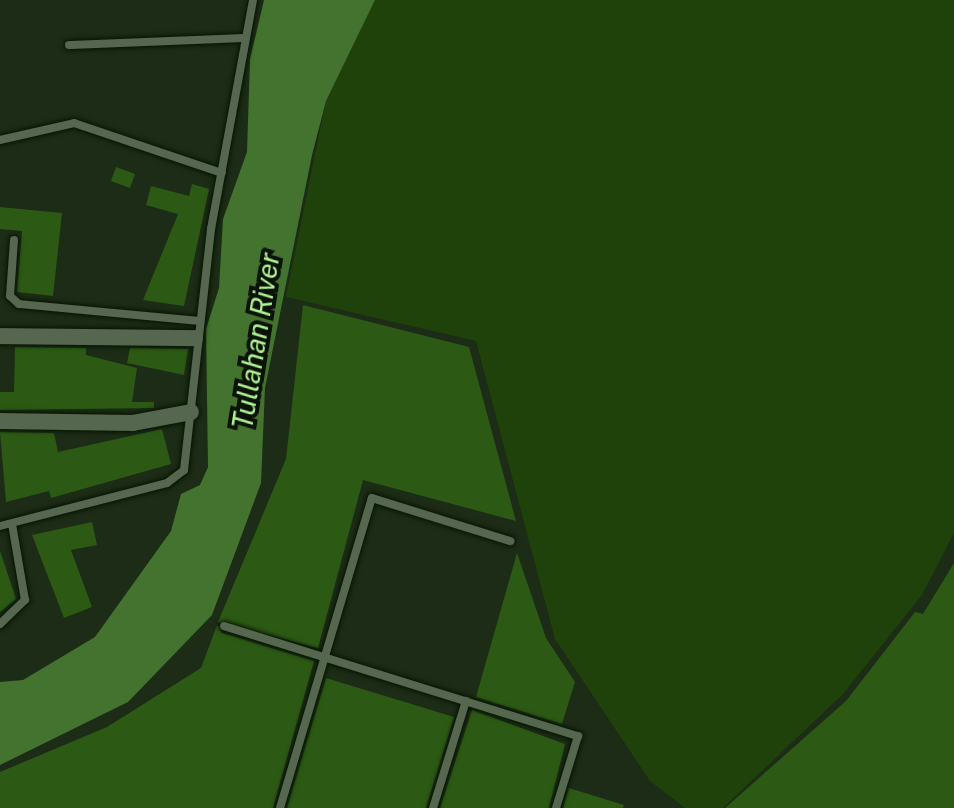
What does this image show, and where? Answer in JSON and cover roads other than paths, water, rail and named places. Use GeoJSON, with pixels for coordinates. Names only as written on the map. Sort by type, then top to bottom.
{"type":"FeatureCollection","features":[{"type":"Feature","properties":{"kind":"street"},"geometry":{"type":"LineString","coordinates":[[0,336],[196,330]]}},
{"type":"Feature","properties":{"kind":"street"},"geometry":{"type":"LineString","coordinates":[[0,421],[133,423],[191,412]]}},
{"type":"Feature","properties":{"kind":"lane"},"geometry":{"type":"LineString","coordinates":[[0,526],[178,478],[191,412],[196,330],[253,0]]}},
{"type":"Feature","properties":{"kind":"lane"},"geometry":{"type":"LineString","coordinates":[[69,45],[246,38]]}},
{"type":"Feature","properties":{"kind":"lane"},"geometry":{"type":"LineString","coordinates":[[0,140],[74,123],[222,173]]}},
{"type":"Feature","properties":{"kind":"lane"},"geometry":{"type":"LineString","coordinates":[[14,240],[10,296],[19,304],[196,330]]}},
{"type":"Feature","properties":{"kind":"lane"},"geometry":{"type":"LineString","coordinates":[[280,808],[372,498],[510,541]]}},
{"type":"Feature","properties":{"kind":"lane"},"geometry":{"type":"LineString","coordinates":[[0,624],[25,600],[12,524]]}},
{"type":"Feature","properties":{"kind":"lane"},"geometry":{"type":"LineString","coordinates":[[224,626],[578,736],[556,808]]}},
{"type":"Feature","properties":{"kind":"lane"},"geometry":{"type":"LineString","coordinates":[[433,808],[466,701]]}},
{"type":"Feature","properties":{"kind":"water","name":"Tullahan River"},"geometry":{"type":"Polygon","coordinates":[[[264,0],[375,0],[326,101],[312,155],[265,388],[261,483],[212,615],[128,702],[0,765],[0,682],[23,680],[95,637],[171,531],[181,494],[200,485],[208,467],[206,329],[219,288],[223,219],[247,152],[250,59],[264,0]]]}}]}
